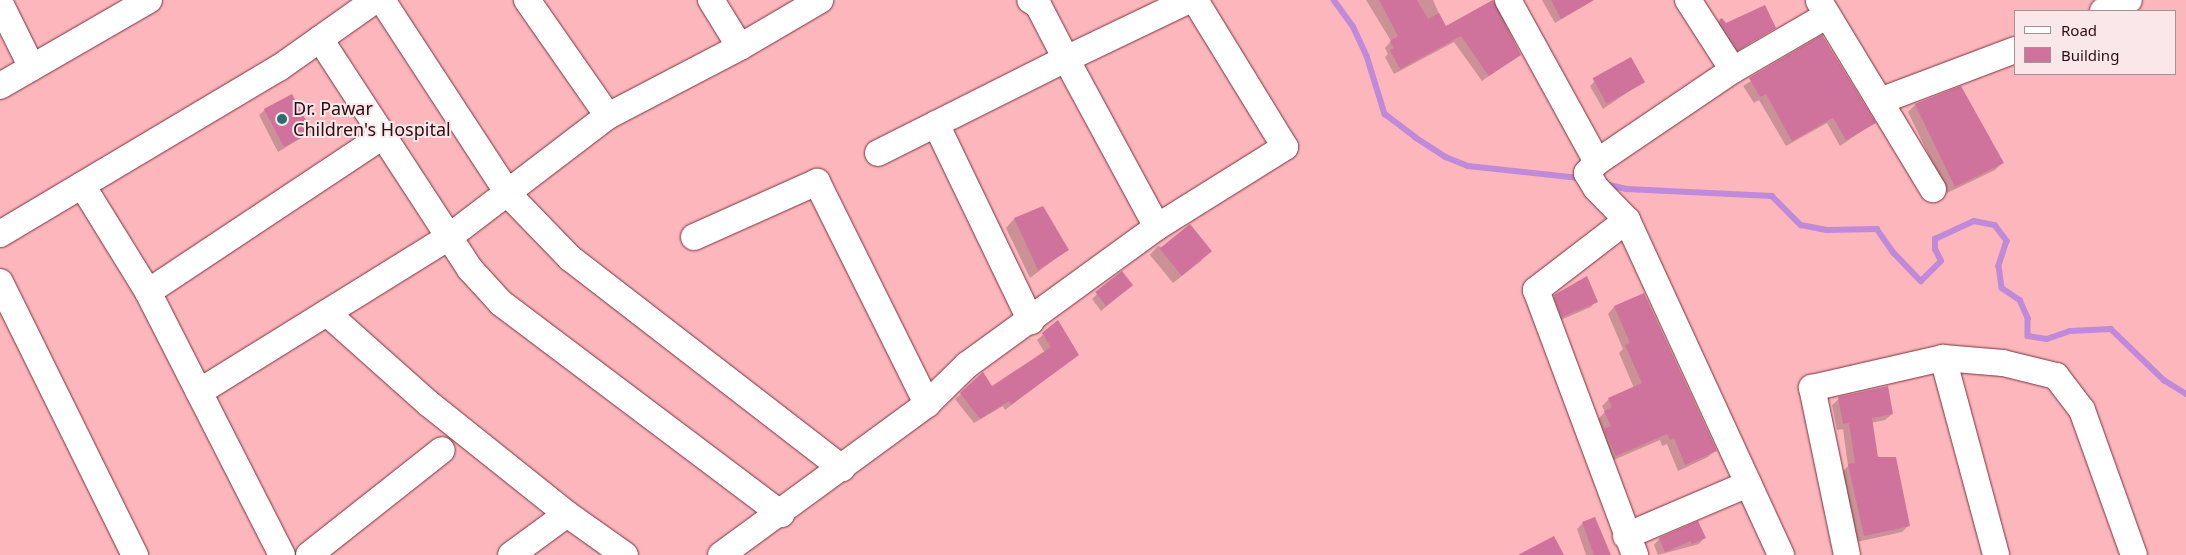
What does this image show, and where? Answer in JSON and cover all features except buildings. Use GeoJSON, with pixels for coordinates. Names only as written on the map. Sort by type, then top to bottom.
{"type":"FeatureCollection","features":[{"type":"Feature","properties":{"kind":"street"},"geometry":{"type":"LineString","coordinates":[[0,86],[149,0]]}},
{"type":"Feature","properties":{"kind":"street"},"geometry":{"type":"LineString","coordinates":[[0,234],[279,68],[374,0]]}},
{"type":"Feature","properties":{"kind":"street"},"geometry":{"type":"LineString","coordinates":[[382,0],[509,195],[570,258],[842,468]]}},
{"type":"Feature","properties":{"kind":"street"},"geometry":{"type":"LineString","coordinates":[[527,0],[608,116]]}},
{"type":"Feature","properties":{"kind":"street"},"geometry":{"type":"LineString","coordinates":[[711,0],[740,47]]}},
{"type":"Feature","properties":{"kind":"street"},"geometry":{"type":"LineString","coordinates":[[199,392],[449,237],[509,195],[608,116],[740,47],[820,0]]}},
{"type":"Feature","properties":{"kind":"street"},"geometry":{"type":"LineString","coordinates":[[1010,0],[1021,0]]}},
{"type":"Feature","properties":{"kind":"street"},"geometry":{"type":"LineString","coordinates":[[1030,0],[1038,5],[1157,227]]}},
{"type":"Feature","properties":{"kind":"street"},"geometry":{"type":"LineString","coordinates":[[878,153],[1188,0]]}},
{"type":"Feature","properties":{"kind":"street"},"geometry":{"type":"LineString","coordinates":[[721,555],[780,514],[927,404],[967,365],[1031,321],[1157,227],[1284,146],[1195,0]]}},
{"type":"Feature","properties":{"kind":"street"},"geometry":{"type":"LineString","coordinates":[[1508,0],[1593,174],[1627,220],[1781,555]]}},
{"type":"Feature","properties":{"kind":"street"},"geometry":{"type":"LineString","coordinates":[[1688,0],[1733,70]]}},
{"type":"Feature","properties":{"kind":"street"},"geometry":{"type":"LineString","coordinates":[[2105,10],[2129,0]]}},
{"type":"Feature","properties":{"kind":"street"},"geometry":{"type":"LineString","coordinates":[[0,3],[32,68]]}},
{"type":"Feature","properties":{"kind":"street"},"geometry":{"type":"LineString","coordinates":[[1593,174],[1733,70],[1823,8],[1933,189]]}},
{"type":"Feature","properties":{"kind":"street"},"geometry":{"type":"LineString","coordinates":[[320,39],[470,269],[501,303],[780,514]]}},
{"type":"Feature","properties":{"kind":"street"},"geometry":{"type":"LineString","coordinates":[[1880,101],[2014,50]]}},
{"type":"Feature","properties":{"kind":"street"},"geometry":{"type":"LineString","coordinates":[[936,124],[1031,321]]}},
{"type":"Feature","properties":{"kind":"street"},"geometry":{"type":"LineString","coordinates":[[148,292],[383,136]]}},
{"type":"Feature","properties":{"kind":"street"},"geometry":{"type":"LineString","coordinates":[[694,237],[817,182],[927,404]]}},
{"type":"Feature","properties":{"kind":"street"},"geometry":{"type":"LineString","coordinates":[[82,185],[148,292],[282,555]]}},
{"type":"Feature","properties":{"kind":"street"},"geometry":{"type":"LineString","coordinates":[[1627,220],[1536,290],[1630,546],[1748,484]]}},
{"type":"Feature","properties":{"kind":"street"},"geometry":{"type":"LineString","coordinates":[[0,282],[135,555]]}},
{"type":"Feature","properties":{"kind":"street"},"geometry":{"type":"LineString","coordinates":[[327,312],[414,392],[567,514],[625,555]]}},
{"type":"Feature","properties":{"kind":"street"},"geometry":{"type":"LineString","coordinates":[[1847,555],[1812,388],[1943,358],[2003,363],[2056,376],[2082,410],[2134,555]]}},
{"type":"Feature","properties":{"kind":"street"},"geometry":{"type":"LineString","coordinates":[[1943,358],[1996,555]]}},
{"type":"Feature","properties":{"kind":"street"},"geometry":{"type":"LineString","coordinates":[[309,555],[442,450]]}},
{"type":"Feature","properties":{"kind":"street"},"geometry":{"type":"LineString","coordinates":[[511,555],[567,514]]}},
{"type":"Feature","properties":{"kind":"waterway"},"geometry":{"type":"LineString","coordinates":[[1334,0],[1353,26],[1367,56],[1385,114],[1415,137],[1446,157],[1468,166],[1581,178]]}},
{"type":"Feature","properties":{"kind":"waterway"},"geometry":{"type":"LineString","coordinates":[[1605,184],[1627,189],[1772,196],[1801,225],[1827,230],[1877,229],[1894,253],[1921,281],[1941,261],[1935,249],[1935,239],[1974,221],[1995,225],[2007,241],[1999,266],[2002,288],[2020,300],[2028,318],[2028,336],[2047,339],[2070,331],[2111,329],[2164,380],[2186,394]]}},
{"type":"Feature","properties":{"kind":"place","name":"Dr. Pawar Children's Hospital"},"geometry":{"type":"Point","coordinates":[282,119]}}]}
